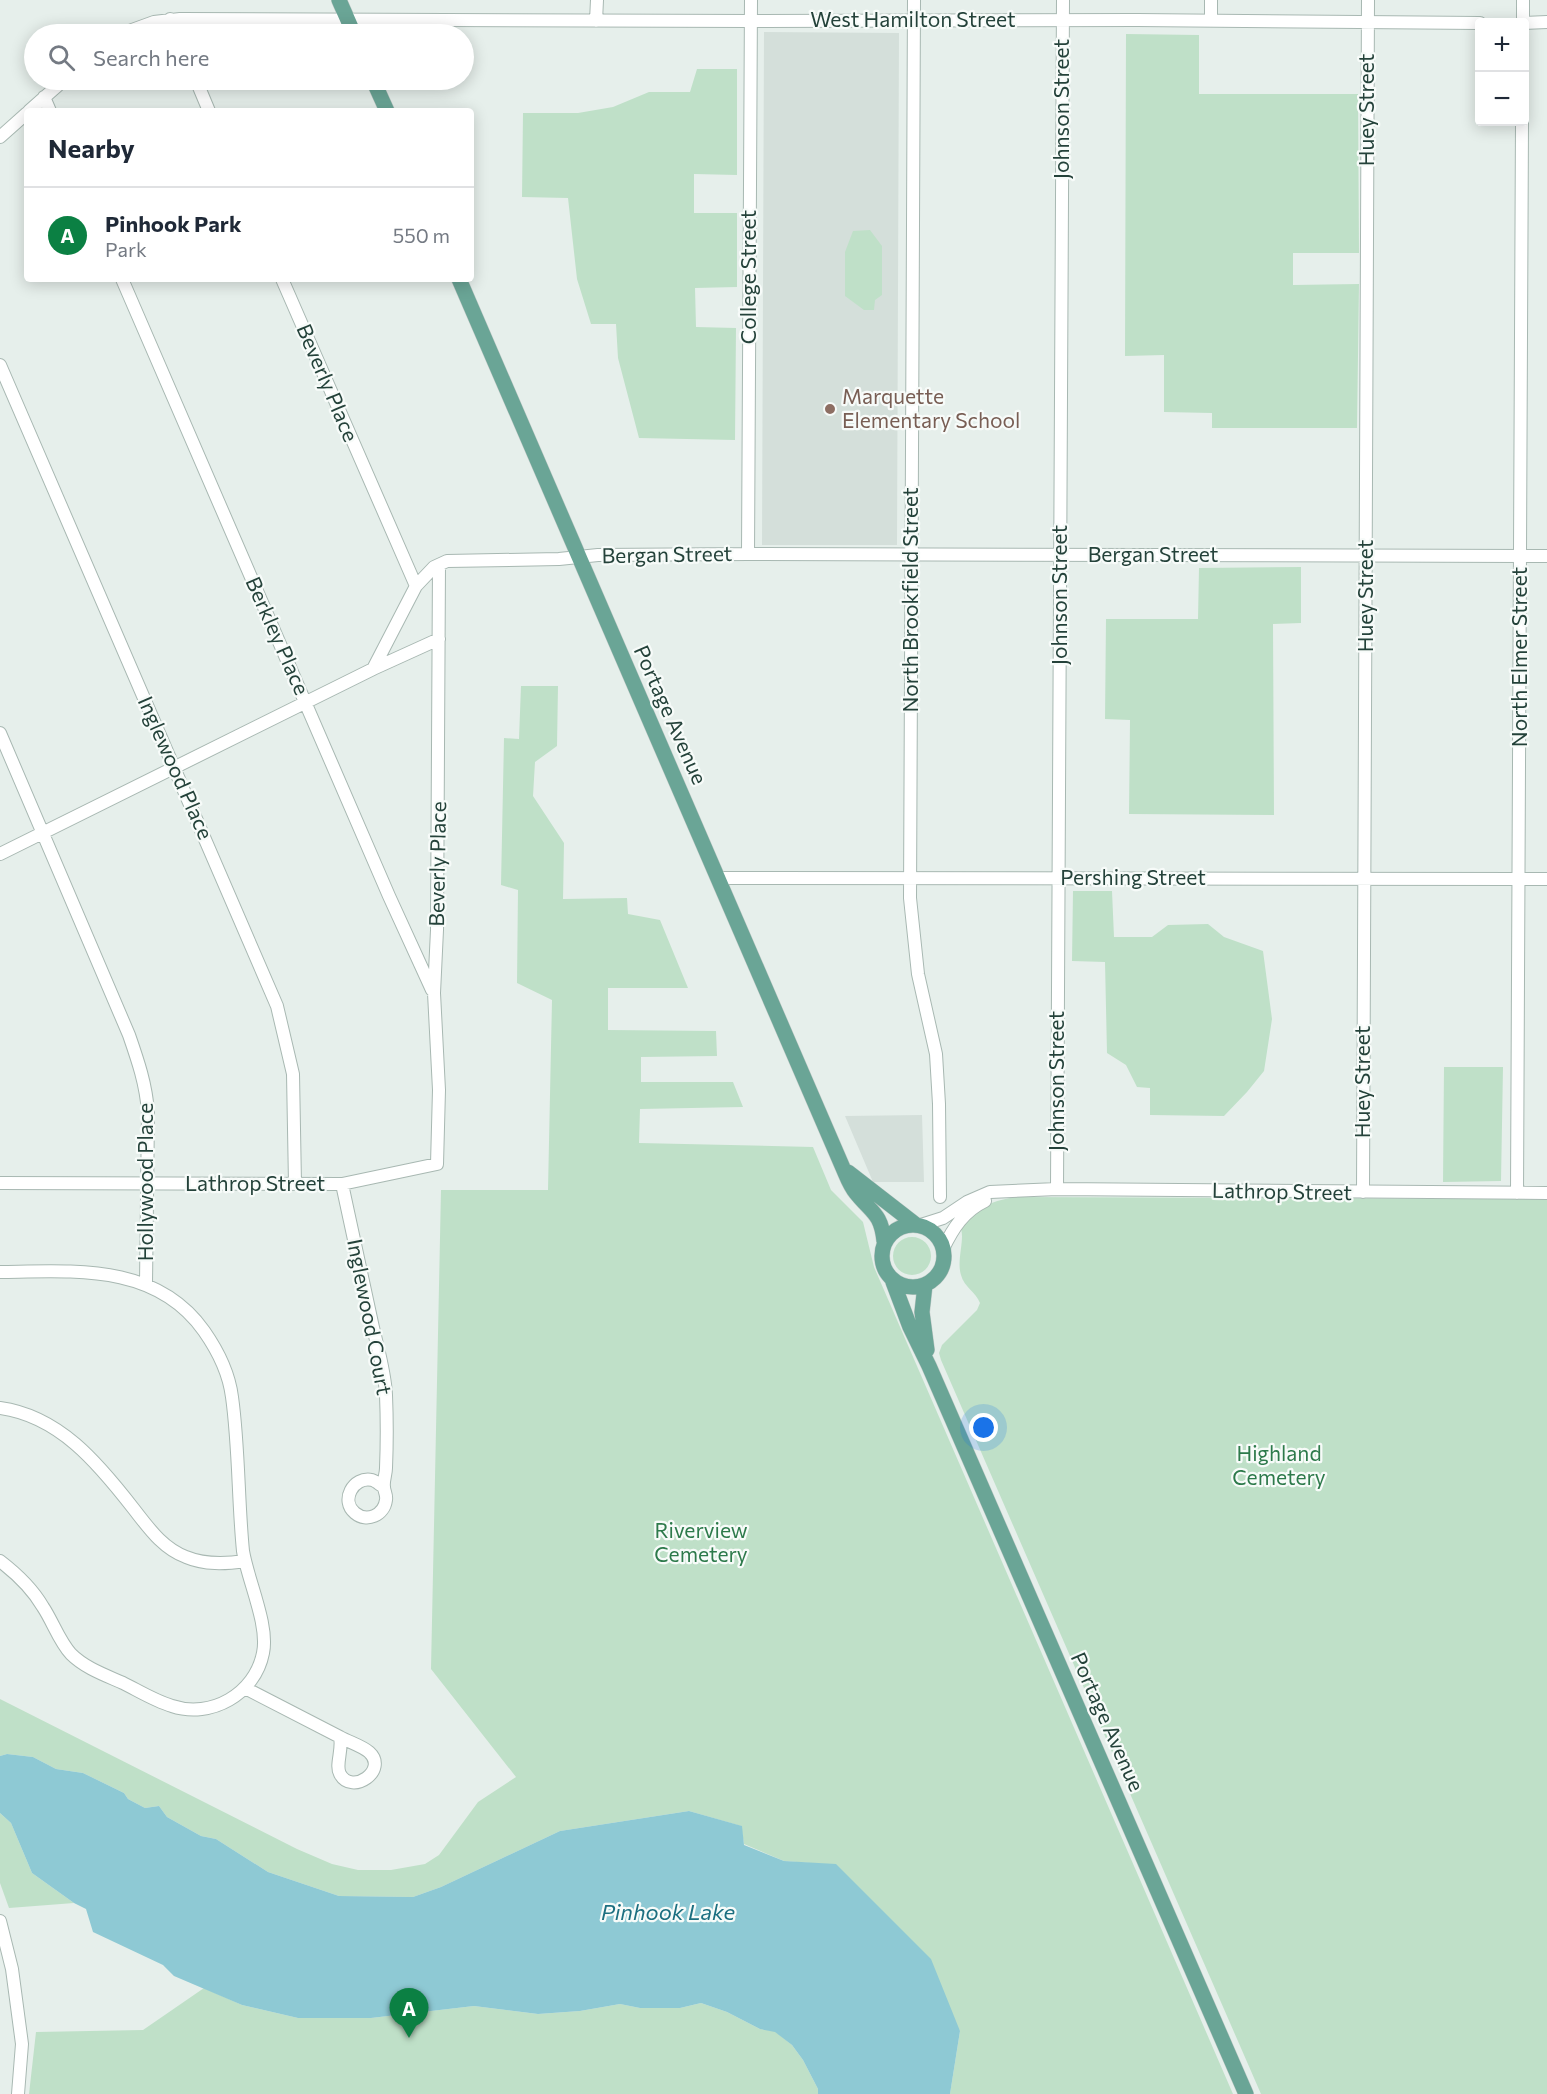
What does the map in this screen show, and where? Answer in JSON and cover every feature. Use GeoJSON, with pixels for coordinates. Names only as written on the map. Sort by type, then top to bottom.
{"type":"FeatureCollection","features":[{"type":"Feature","properties":{"kind":"main road"},"geometry":{"type":"LineString","coordinates":[[339,0],[349,24]]}},
{"type":"Feature","properties":{"kind":"main road"},"geometry":{"type":"LineString","coordinates":[[378,90],[386,108]]}},
{"type":"Feature","properties":{"kind":"main road","name":"Portage Avenue"},"geometry":{"type":"LineString","coordinates":[[460,282],[843,1168],[857,1194],[879,1219],[884,1241]]}},
{"type":"Feature","properties":{"kind":"main road","name":"Portage Avenue"},"geometry":{"type":"LineString","coordinates":[[843,1168],[918,1224]]}},
{"type":"Feature","properties":{"kind":"main road"},"geometry":{"type":"LineString","coordinates":[[918,1224],[936,1234],[943,1249],[943,1262],[933,1280],[925,1285],[902,1286],[893,1282],[884,1266],[882,1259],[884,1241],[894,1231],[918,1224]]}},
{"type":"Feature","properties":{"kind":"main road","name":"Portage Avenue"},"geometry":{"type":"LineString","coordinates":[[893,1282],[910,1327],[1246,2094]]}},
{"type":"Feature","properties":{"kind":"main road","name":"Portage Avenue"},"geometry":{"type":"LineString","coordinates":[[925,1285],[922,1312],[929,1366]]}},
{"type":"Feature","properties":{"kind":"street"},"geometry":{"type":"LineString","coordinates":[[596,21],[597,0]]}},
{"type":"Feature","properties":{"kind":"street","name":"College Street"},"geometry":{"type":"LineString","coordinates":[[748,554],[751,0]]}},
{"type":"Feature","properties":{"kind":"street","name":"North Brookfield Street"},"geometry":{"type":"LineString","coordinates":[[914,0],[910,878],[914,949],[936,1054],[940,1197]]}},
{"type":"Feature","properties":{"kind":"street","name":"Johnson Street"},"geometry":{"type":"LineString","coordinates":[[1057,1189],[1063,0]]}},
{"type":"Feature","properties":{"kind":"street"},"geometry":{"type":"LineString","coordinates":[[1211,0],[1211,21]]}},
{"type":"Feature","properties":{"kind":"street","name":"Huey Street"},"geometry":{"type":"LineString","coordinates":[[1363,1192],[1368,0]]}},
{"type":"Feature","properties":{"kind":"street"},"geometry":{"type":"LineString","coordinates":[[1523,0],[1523,18]]}},
{"type":"Feature","properties":{"kind":"street"},"geometry":{"type":"LineString","coordinates":[[170,19],[172,24]]}},
{"type":"Feature","properties":{"kind":"street","name":"West Hamilton Street"},"geometry":{"type":"LineString","coordinates":[[149,24],[170,19],[282,24]]}},
{"type":"Feature","properties":{"kind":"street","name":"West Hamilton Street"},"geometry":{"type":"LineString","coordinates":[[473,24],[596,21],[914,20],[1475,23]]}},
{"type":"Feature","properties":{"kind":"street"},"geometry":{"type":"LineString","coordinates":[[1529,23],[1547,22]]}},
{"type":"Feature","properties":{"kind":"street"},"geometry":{"type":"LineString","coordinates":[[32,108],[52,90]]}},
{"type":"Feature","properties":{"kind":"street"},"geometry":{"type":"LineString","coordinates":[[200,90],[208,108]]}},
{"type":"Feature","properties":{"kind":"street"},"geometry":{"type":"LineString","coordinates":[[44,97],[49,108]]}},
{"type":"Feature","properties":{"kind":"street"},"geometry":{"type":"LineString","coordinates":[[0,137],[24,116]]}},
{"type":"Feature","properties":{"kind":"street","name":"North Elmer Street"},"geometry":{"type":"LineString","coordinates":[[1517,1193],[1522,126]]}},
{"type":"Feature","properties":{"kind":"street","name":"Berkley Place"},"geometry":{"type":"LineString","coordinates":[[123,282],[388,896],[434,993]]}},
{"type":"Feature","properties":{"kind":"street","name":"Beverly Place"},"geometry":{"type":"LineString","coordinates":[[283,282],[416,586]]}},
{"type":"Feature","properties":{"kind":"street","name":"Inglewood Place"},"geometry":{"type":"LineString","coordinates":[[0,365],[173,768],[210,848],[280,1016],[293,1074],[295,1184]]}},
{"type":"Feature","properties":{"kind":"street","name":"Bergan Street"},"geometry":{"type":"LineString","coordinates":[[439,565],[457,560],[598,555],[1547,556]]}},
{"type":"Feature","properties":{"kind":"street"},"geometry":{"type":"LineString","coordinates":[[373,669],[416,586],[439,565]]}},
{"type":"Feature","properties":{"kind":"street","name":"Beverly Place"},"geometry":{"type":"LineString","coordinates":[[437,1164],[439,1090],[434,993],[437,930],[439,565]]}},
{"type":"Feature","properties":{"kind":"street"},"geometry":{"type":"LineString","coordinates":[[0,854],[373,669],[439,639]]}},
{"type":"Feature","properties":{"kind":"street","name":"Hollywood Place"},"geometry":{"type":"LineString","coordinates":[[0,733],[141,1068],[148,1112],[146,1284],[174,1300],[200,1325],[221,1358],[228,1378],[232,1397],[245,1561],[264,1640],[260,1666],[245,1688]]}},
{"type":"Feature","properties":{"kind":"street","name":"Pershing Street"},"geometry":{"type":"LineString","coordinates":[[718,878],[1547,879]]}},
{"type":"Feature","properties":{"kind":"street","name":"Lathrop Street"},"geometry":{"type":"LineString","coordinates":[[0,1183],[342,1184],[437,1164]]}},
{"type":"Feature","properties":{"kind":"street","name":"Inglewood Court"},"geometry":{"type":"LineString","coordinates":[[342,1184],[385,1385],[386,1470],[384,1487]]}},
{"type":"Feature","properties":{"kind":"street","name":"Lathrop Street"},"geometry":{"type":"LineString","coordinates":[[918,1224],[944,1218],[968,1202],[990,1192],[1057,1189],[1547,1193]]}},
{"type":"Feature","properties":{"kind":"street","name":"Lathrop Street"},"geometry":{"type":"LineString","coordinates":[[943,1249],[955,1227],[975,1206],[994,1197],[1017,1191]]}},
{"type":"Feature","properties":{"kind":"street"},"geometry":{"type":"LineString","coordinates":[[0,1272],[96,1273],[128,1278],[146,1284]]}},
{"type":"Feature","properties":{"kind":"street"},"geometry":{"type":"LineString","coordinates":[[0,1408],[21,1413],[45,1424],[81,1448],[106,1473],[156,1538],[175,1552],[201,1562],[215,1564],[245,1561]]}},
{"type":"Feature","properties":{"kind":"street"},"geometry":{"type":"LineString","coordinates":[[0,1561],[30,1587],[71,1654],[89,1667],[170,1706],[183,1709],[207,1709],[220,1704],[245,1688],[340,1737]]}},
{"type":"Feature","properties":{"kind":"street"},"geometry":{"type":"LineString","coordinates":[[0,1922],[12,1969],[22,2044],[18,2094]]}},
{"type":"Feature","properties":{"kind":"shaded area"},"geometry":{"type":"Polygon","coordinates":[[[764,32],[899,33],[897,545],[762,545],[764,32]]]}},
{"type":"Feature","properties":{"kind":"shaded area"},"geometry":{"type":"Polygon","coordinates":[[[922,1115],[924,1182],[873,1182],[845,1116],[922,1115]]]}},
{"type":"Feature","properties":{"kind":"green space"},"geometry":{"type":"Polygon","coordinates":[[[1126,34],[1199,35],[1199,94],[1358,94],[1359,253],[1293,253],[1293,285],[1359,284],[1357,428],[1212,428],[1212,413],[1164,412],[1164,355],[1125,356],[1126,34]]]}},
{"type":"Feature","properties":{"kind":"green space"},"geometry":{"type":"Polygon","coordinates":[[[697,69],[737,69],[737,175],[694,174],[694,213],[737,213],[737,287],[695,288],[696,327],[736,328],[735,440],[639,438],[618,358],[616,324],[591,324],[577,279],[568,198],[522,197],[523,113],[578,113],[613,107],[649,92],[690,92],[697,69]]]}},
{"type":"Feature","properties":{"kind":"green space"},"geometry":{"type":"Polygon","coordinates":[[[870,230],[882,246],[882,295],[875,300],[874,310],[864,310],[845,296],[845,252],[853,231],[870,230]]]}},
{"type":"Feature","properties":{"kind":"green space"},"geometry":{"type":"Polygon","coordinates":[[[1301,567],[1301,623],[1273,624],[1274,815],[1129,814],[1130,720],[1105,719],[1106,619],[1198,619],[1199,568],[1301,567]]]}},
{"type":"Feature","properties":{"kind":"green space","name":"Riverview Cemetery"},"geometry":{"type":"Polygon","coordinates":[[[521,686],[558,686],[557,746],[535,762],[533,796],[564,843],[563,899],[627,898],[628,914],[660,920],[688,988],[608,988],[608,1030],[716,1031],[717,1056],[641,1057],[641,1082],[733,1082],[743,1107],[640,1109],[639,1143],[813,1147],[831,1190],[863,1222],[874,1267],[1233,2094],[950,2094],[960,2031],[836,1865],[784,1861],[744,1844],[741,1826],[689,1811],[560,1831],[441,1887],[413,1897],[339,1896],[268,1872],[216,1839],[201,1836],[167,1817],[159,1806],[145,1808],[128,1799],[124,1793],[83,1773],[56,1769],[33,1757],[7,1754],[0,1756],[0,1699],[297,1849],[332,1864],[358,1870],[391,1870],[425,1864],[439,1855],[478,1802],[516,1777],[431,1669],[441,1190],[548,1190],[552,1000],[517,983],[518,890],[501,885],[504,738],[519,739],[521,686]]]}},
{"type":"Feature","properties":{"kind":"green space"},"geometry":{"type":"Polygon","coordinates":[[[1073,891],[1112,891],[1114,937],[1152,937],[1168,925],[1208,924],[1224,937],[1263,951],[1272,1019],[1264,1071],[1224,1116],[1150,1115],[1150,1088],[1137,1087],[1126,1065],[1107,1053],[1105,962],[1072,961],[1073,891]]]}},
{"type":"Feature","properties":{"kind":"green space"},"geometry":{"type":"Polygon","coordinates":[[[1444,1067],[1503,1067],[1501,1181],[1443,1182],[1444,1067]]]}},
{"type":"Feature","properties":{"kind":"green space","name":"Highland Cemetery"},"geometry":{"type":"Polygon","coordinates":[[[1015,1197],[1547,1199],[1547,2094],[1261,2094],[939,1353],[942,1345],[977,1310],[980,1303],[961,1275],[962,1231],[960,1227],[984,1206],[1015,1197]]]}},
{"type":"Feature","properties":{"kind":"green space"},"geometry":{"type":"Polygon","coordinates":[[[912,1237],[926,1242],[931,1256],[926,1270],[912,1275],[898,1270],[893,1256],[898,1242],[912,1237]]]}},
{"type":"Feature","properties":{"kind":"green space"},"geometry":{"type":"Polygon","coordinates":[[[0,1813],[11,1823],[32,1873],[74,1903],[9,1908],[0,1883],[0,1813]]]}},
{"type":"Feature","properties":{"kind":"green space"},"geometry":{"type":"Polygon","coordinates":[[[204,1988],[242,2005],[298,2018],[371,2018],[474,2006],[538,2014],[580,2011],[620,2004],[640,2008],[680,2008],[701,2003],[727,2012],[760,2029],[775,2031],[792,2045],[803,2060],[818,2089],[818,2094],[29,2094],[36,2032],[143,2030],[204,1988]]]}},
{"type":"Feature","properties":{"kind":"water","name":"Pinhook Lake"},"geometry":{"type":"Polygon","coordinates":[[[7,1754],[33,1757],[56,1769],[83,1773],[124,1793],[128,1799],[145,1808],[159,1806],[167,1817],[201,1836],[216,1839],[268,1872],[339,1896],[413,1897],[441,1887],[560,1831],[689,1811],[742,1826],[744,1845],[784,1861],[836,1864],[931,1959],[960,2031],[950,2094],[818,2094],[818,2089],[803,2060],[792,2045],[775,2032],[760,2029],[727,2012],[701,2003],[680,2008],[640,2008],[620,2004],[580,2011],[538,2014],[474,2006],[371,2018],[298,2018],[242,2005],[174,1976],[163,1965],[93,1932],[86,1909],[32,1873],[11,1823],[0,1813],[0,1756],[7,1754]]]}},
{"type":"Feature","properties":{"kind":"place","name":"Marquette Elementary School"},"geometry":{"type":"Point","coordinates":[830,409]}},
{"type":"Feature","properties":{"kind":"place","name":"Pinhook Park"},"geometry":{"type":"Point","coordinates":[409,2038]}}]}
